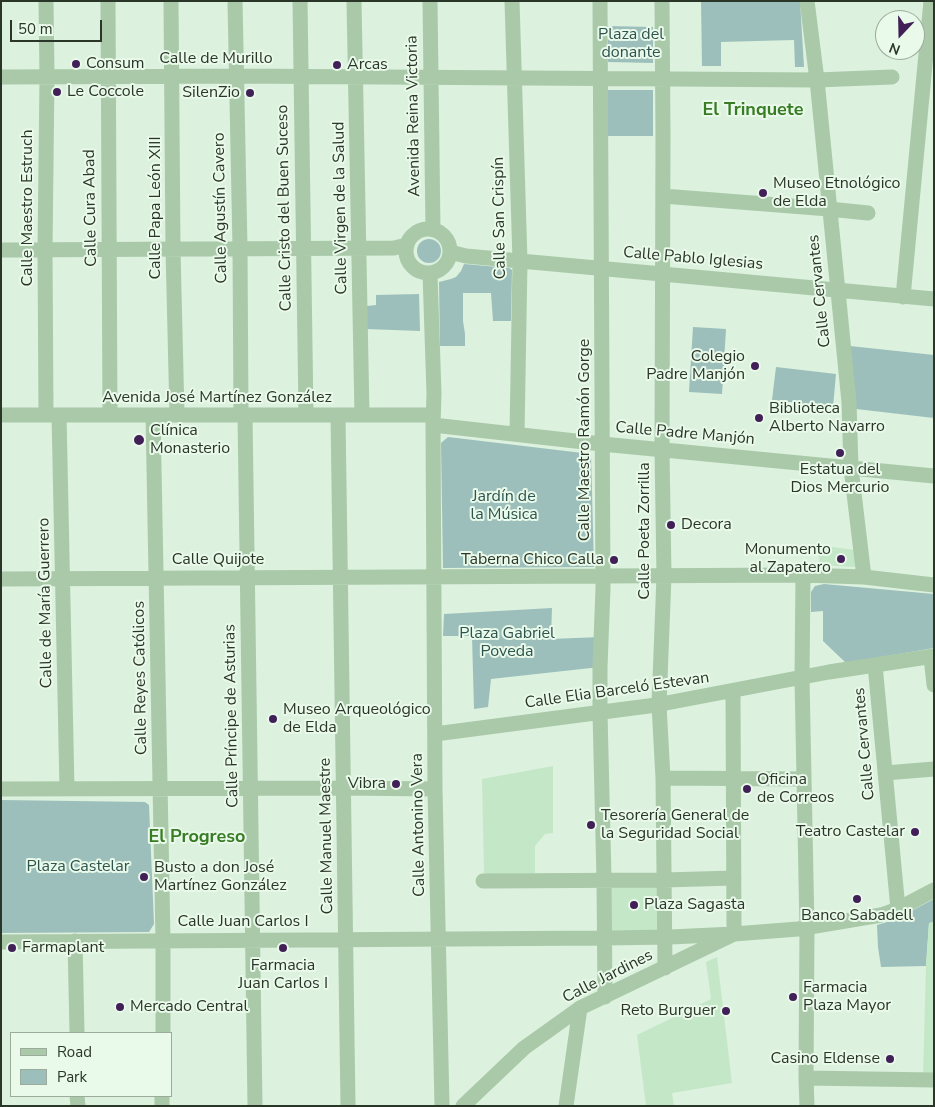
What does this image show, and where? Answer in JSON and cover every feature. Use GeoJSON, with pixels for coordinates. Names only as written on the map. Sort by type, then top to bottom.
{"type":"FeatureCollection","features":[{"type":"Feature","properties":{"kind":"street","name":"Calle Maestro Estruch"},"geometry":{"type":"LineString","coordinates":[[46,1],[45,250],[52,415]]}},
{"type":"Feature","properties":{"kind":"street","name":"Calle Cura Abad"},"geometry":{"type":"LineString","coordinates":[[108,1],[110,415]]}},
{"type":"Feature","properties":{"kind":"street","name":"Calle Papa León XIII"},"geometry":{"type":"LineString","coordinates":[[171,1],[176,415]]}},
{"type":"Feature","properties":{"kind":"street","name":"Calle Agustín Cavero"},"geometry":{"type":"LineString","coordinates":[[235,1],[243,415]]}},
{"type":"Feature","properties":{"kind":"street","name":"Calle Cristo del Buen Suceso"},"geometry":{"type":"LineString","coordinates":[[300,1],[306,415]]}},
{"type":"Feature","properties":{"kind":"street","name":"Calle Virgen de la Salud"},"geometry":{"type":"LineString","coordinates":[[354,1],[362,415]]}},
{"type":"Feature","properties":{"kind":"street","name":"Avenida Reina Victoria"},"geometry":{"type":"LineString","coordinates":[[430,1],[432,230]]}},
{"type":"Feature","properties":{"kind":"street","name":"Calle San Crispín"},"geometry":{"type":"LineString","coordinates":[[512,1],[520,261],[517,434]]}},
{"type":"Feature","properties":{"kind":"street","name":"Calle Maestro Ramón Gorge"},"geometry":{"type":"LineString","coordinates":[[600,1],[603,576],[600,713],[604,879]]}},
{"type":"Feature","properties":{"kind":"street","name":"Calle Poeta Zorrilla"},"geometry":{"type":"LineString","coordinates":[[662,1],[662,450],[664,576],[659,705],[664,778],[664,880]]}},
{"type":"Feature","properties":{"kind":"street","name":"Calle Cervantes"},"geometry":{"type":"LineString","coordinates":[[808,1],[849,402],[851,468],[864,577]]}},
{"type":"Feature","properties":{"kind":"street"},"geometry":{"type":"LineString","coordinates":[[904,296],[931,1]]}},
{"type":"Feature","properties":{"kind":"street","name":"Calle de Murillo"},"geometry":{"type":"LineString","coordinates":[[1,77],[300,76],[662,80],[817,80],[892,77]]}},
{"type":"Feature","properties":{"kind":"street"},"geometry":{"type":"LineString","coordinates":[[663,196],[830,209],[868,214]]}},
{"type":"Feature","properties":{"kind":"street"},"geometry":{"type":"LineString","coordinates":[[426,229],[432,230],[443,235],[447,240],[450,252],[445,266],[436,272],[423,273],[416,270],[407,259],[407,245],[409,239],[414,234],[426,229]]}},
{"type":"Feature","properties":{"kind":"street"},"geometry":{"type":"LineString","coordinates":[[1,250],[359,249],[394,248],[407,245]]}},
{"type":"Feature","properties":{"kind":"street","name":"Calle Pablo Iglesias"},"geometry":{"type":"LineString","coordinates":[[450,252],[466,256],[934,299]]}},
{"type":"Feature","properties":{"kind":"street"},"geometry":{"type":"LineString","coordinates":[[430,273],[434,394],[433,420]]}},
{"type":"Feature","properties":{"kind":"street","name":"Calle de María Guerrero"},"geometry":{"type":"LineString","coordinates":[[52,415],[62,579],[67,789]]}},
{"type":"Feature","properties":{"kind":"street","name":"Calle Reyes Católicos"},"geometry":{"type":"LineString","coordinates":[[153,415],[163,1032]]}},
{"type":"Feature","properties":{"kind":"street","name":"Calle Príncipe de Asturias"},"geometry":{"type":"LineString","coordinates":[[243,415],[248,578],[255,1106]]}},
{"type":"Feature","properties":{"kind":"street","name":"Calle Manuel Maestre"},"geometry":{"type":"LineString","coordinates":[[338,415],[348,1106]]}},
{"type":"Feature","properties":{"kind":"street","name":"Avenida José Martínez González"},"geometry":{"type":"LineString","coordinates":[[1,416],[362,415],[433,420]]}},
{"type":"Feature","properties":{"kind":"street","name":"Calle Padre Manjón"},"geometry":{"type":"LineString","coordinates":[[433,420],[517,434],[602,444],[934,476]]}},
{"type":"Feature","properties":{"kind":"street","name":"Calle Antonino Vera"},"geometry":{"type":"LineString","coordinates":[[433,420],[435,789],[442,1106]]}},
{"type":"Feature","properties":{"kind":"street"},"geometry":{"type":"LineString","coordinates":[[803,575],[802,678],[807,928],[807,1106]]}},
{"type":"Feature","properties":{"kind":"street","name":"Calle Quijote"},"geometry":{"type":"LineString","coordinates":[[1,579],[803,575],[864,577],[934,585]]}},
{"type":"Feature","properties":{"kind":"street"},"geometry":{"type":"LineString","coordinates":[[932,657],[934,685]]}},
{"type":"Feature","properties":{"kind":"street","name":"Calle Elia Barceló Estevan"},"geometry":{"type":"LineString","coordinates":[[435,734],[659,705],[875,665],[932,657]]}},
{"type":"Feature","properties":{"kind":"street","name":"Calle Cervantes"},"geometry":{"type":"LineString","coordinates":[[875,665],[898,909]]}},
{"type":"Feature","properties":{"kind":"street"},"geometry":{"type":"LineString","coordinates":[[733,691],[734,934]]}},
{"type":"Feature","properties":{"kind":"street"},"geometry":{"type":"LineString","coordinates":[[885,773],[934,769]]}},
{"type":"Feature","properties":{"kind":"street"},"geometry":{"type":"LineString","coordinates":[[664,778],[804,779]]}},
{"type":"Feature","properties":{"kind":"street"},"geometry":{"type":"LineString","coordinates":[[1,789],[435,789]]}},
{"type":"Feature","properties":{"kind":"street"},"geometry":{"type":"LineString","coordinates":[[483,881],[734,878]]}},
{"type":"Feature","properties":{"kind":"street"},"geometry":{"type":"LineString","coordinates":[[604,879],[605,997]]}},
{"type":"Feature","properties":{"kind":"street"},"geometry":{"type":"LineString","coordinates":[[664,880],[665,968]]}},
{"type":"Feature","properties":{"kind":"street","name":"Calle Jardines"},"geometry":{"type":"LineString","coordinates":[[664,937],[807,928],[898,909],[934,890]]}},
{"type":"Feature","properties":{"kind":"street","name":"Calle Jardines"},"geometry":{"type":"LineString","coordinates":[[463,1106],[524,1048],[580,1008],[734,934]]}},
{"type":"Feature","properties":{"kind":"street","name":"Calle Juan Carlos I"},"geometry":{"type":"LineString","coordinates":[[1,942],[664,937]]}},
{"type":"Feature","properties":{"kind":"street"},"geometry":{"type":"LineString","coordinates":[[76,941],[77,1032]]}},
{"type":"Feature","properties":{"kind":"street"},"geometry":{"type":"LineString","coordinates":[[566,1106],[580,1008]]}},
{"type":"Feature","properties":{"kind":"street"},"geometry":{"type":"LineString","coordinates":[[806,1078],[934,1080]]}},
{"type":"Feature","properties":{"kind":"green space"},"geometry":{"type":"Polygon","coordinates":[[[701,1],[800,1],[804,67],[795,67],[794,40],[721,42],[721,66],[702,66],[701,1]]]}},
{"type":"Feature","properties":{"kind":"green space","name":"Plaza del donante"},"geometry":{"type":"Polygon","coordinates":[[[608,26],[653,27],[653,63],[608,62],[608,26]]]}},
{"type":"Feature","properties":{"kind":"green space"},"geometry":{"type":"Polygon","coordinates":[[[605,90],[653,90],[653,136],[605,136],[605,90]]]}},
{"type":"Feature","properties":{"kind":"green space"},"geometry":{"type":"Polygon","coordinates":[[[429,239],[438,242],[441,251],[438,260],[429,263],[420,260],[417,251],[420,242],[429,239]]]}},
{"type":"Feature","properties":{"kind":"green space"},"geometry":{"type":"Polygon","coordinates":[[[464,264],[509,268],[512,270],[511,321],[493,321],[491,293],[463,293],[465,346],[440,346],[439,282],[456,277],[464,264]]]}},
{"type":"Feature","properties":{"kind":"green space"},"geometry":{"type":"Polygon","coordinates":[[[419,294],[420,331],[366,329],[367,306],[376,305],[376,295],[419,294]]]}},
{"type":"Feature","properties":{"kind":"green space"},"geometry":{"type":"Polygon","coordinates":[[[693,327],[726,329],[722,394],[689,392],[693,327]]]}},
{"type":"Feature","properties":{"kind":"green space"},"geometry":{"type":"Polygon","coordinates":[[[850,346],[934,355],[934,418],[856,409],[850,346]]]}},
{"type":"Feature","properties":{"kind":"green space"},"geometry":{"type":"Polygon","coordinates":[[[776,367],[836,374],[833,407],[772,400],[776,367]]]}},
{"type":"Feature","properties":{"kind":"green space","name":"Jardín de la Música"},"geometry":{"type":"Polygon","coordinates":[[[448,437],[591,454],[594,567],[443,568],[441,443],[448,437]]]}},
{"type":"Feature","properties":{"kind":"green space"},"geometry":{"type":"Polygon","coordinates":[[[824,584],[934,594],[934,648],[846,663],[823,641],[823,611],[811,612],[811,592],[815,586],[824,584]]]}},
{"type":"Feature","properties":{"kind":"green space","name":"Plaza Gabriel Poveda"},"geometry":{"type":"Polygon","coordinates":[[[552,608],[551,639],[601,637],[600,667],[491,679],[488,707],[474,709],[472,636],[443,636],[444,614],[552,608]]]}},
{"type":"Feature","properties":{"kind":"green space","name":"Plaza Castelar"},"geometry":{"type":"Polygon","coordinates":[[[1,800],[145,802],[149,805],[154,924],[149,932],[1,933],[1,800]]]}},
{"type":"Feature","properties":{"kind":"green space"},"geometry":{"type":"Polygon","coordinates":[[[934,899],[934,922],[929,923],[926,966],[881,967],[877,925],[894,920],[934,899]]]}},
{"type":"Feature","properties":{"kind":"shaded area","name":"Monumento al Zapatero"},"geometry":{"type":"Polygon","coordinates":[[[817,545],[855,550],[857,565],[854,567],[820,565],[817,545]]]}},
{"type":"Feature","properties":{"kind":"shaded area"},"geometry":{"type":"Polygon","coordinates":[[[553,766],[553,833],[545,834],[535,846],[535,873],[484,875],[482,779],[553,766]]]}},
{"type":"Feature","properties":{"kind":"shaded area","name":"Plaza Sagasta"},"geometry":{"type":"Polygon","coordinates":[[[658,874],[661,930],[609,930],[607,875],[658,874]]]}},
{"type":"Feature","properties":{"kind":"shaded area"},"geometry":{"type":"Polygon","coordinates":[[[934,922],[933,1076],[923,1076],[929,923],[934,922]]]}},
{"type":"Feature","properties":{"kind":"shaded area"},"geometry":{"type":"Polygon","coordinates":[[[717,957],[732,1083],[672,1093],[674,1106],[646,1106],[637,1035],[711,999],[706,962],[717,957]]]}},
{"type":"Feature","properties":{"kind":"place","name":"Consum"},"geometry":{"type":"Point","coordinates":[76,64]}},
{"type":"Feature","properties":{"kind":"place","name":"Arcas"},"geometry":{"type":"Point","coordinates":[337,65]}},
{"type":"Feature","properties":{"kind":"place","name":"Le Coccole"},"geometry":{"type":"Point","coordinates":[57,92]}},
{"type":"Feature","properties":{"kind":"place","name":"SilenZio"},"geometry":{"type":"Point","coordinates":[250,93]}},
{"type":"Feature","properties":{"kind":"place","name":"Museo Etnológico de Elda"},"geometry":{"type":"Point","coordinates":[763,193]}},
{"type":"Feature","properties":{"kind":"place","name":"Colegio Padre Manjón"},"geometry":{"type":"Point","coordinates":[755,366]}},
{"type":"Feature","properties":{"kind":"place","name":"Biblioteca Alberto Navarro"},"geometry":{"type":"Point","coordinates":[759,418]}},
{"type":"Feature","properties":{"kind":"place","name":"Clínica Monasterio"},"geometry":{"type":"Point","coordinates":[139,440]}},
{"type":"Feature","properties":{"kind":"place","name":"Estatua del Dios Mercurio"},"geometry":{"type":"Point","coordinates":[840,453]}},
{"type":"Feature","properties":{"kind":"place","name":"Decora"},"geometry":{"type":"Point","coordinates":[671,525]}},
{"type":"Feature","properties":{"kind":"place","name":"Monumento al Zapatero"},"geometry":{"type":"Point","coordinates":[841,559]}},
{"type":"Feature","properties":{"kind":"place","name":"Taberna Chico Calla"},"geometry":{"type":"Point","coordinates":[614,560]}},
{"type":"Feature","properties":{"kind":"place","name":"Museo Arqueológico de Elda"},"geometry":{"type":"Point","coordinates":[273,719]}},
{"type":"Feature","properties":{"kind":"place","name":"Vibra"},"geometry":{"type":"Point","coordinates":[396,784]}},
{"type":"Feature","properties":{"kind":"place","name":"Oficina de Correos"},"geometry":{"type":"Point","coordinates":[747,789]}},
{"type":"Feature","properties":{"kind":"place","name":"Tesorería General de la Seguridad Social"},"geometry":{"type":"Point","coordinates":[591,825]}},
{"type":"Feature","properties":{"kind":"place","name":"Teatro Castelar"},"geometry":{"type":"Point","coordinates":[915,832]}},
{"type":"Feature","properties":{"kind":"place","name":"Busto a don José Martínez González"},"geometry":{"type":"Point","coordinates":[144,877]}},
{"type":"Feature","properties":{"kind":"place","name":"Banco Sabadell"},"geometry":{"type":"Point","coordinates":[857,899]}},
{"type":"Feature","properties":{"kind":"place","name":"Plaza Sagasta"},"geometry":{"type":"Point","coordinates":[634,905]}},
{"type":"Feature","properties":{"kind":"place","name":"Farmaplant"},"geometry":{"type":"Point","coordinates":[12,948]}},
{"type":"Feature","properties":{"kind":"place","name":"Farmacia Juan Carlos I"},"geometry":{"type":"Point","coordinates":[283,948]}},
{"type":"Feature","properties":{"kind":"place","name":"Farmacia Plaza Mayor"},"geometry":{"type":"Point","coordinates":[793,997]}},
{"type":"Feature","properties":{"kind":"place","name":"Mercado Central"},"geometry":{"type":"Point","coordinates":[120,1007]}},
{"type":"Feature","properties":{"kind":"place","name":"Reto Burguer"},"geometry":{"type":"Point","coordinates":[726,1011]}},
{"type":"Feature","properties":{"kind":"place","name":"Casino Eldense"},"geometry":{"type":"Point","coordinates":[890,1059]}},
{"type":"Feature","properties":{"kind":"district","name":"El Trinquete"},"geometry":{"type":"Point","coordinates":[753,111]}},
{"type":"Feature","properties":{"kind":"district","name":"El Progreso"},"geometry":{"type":"Point","coordinates":[197,838]}}]}
